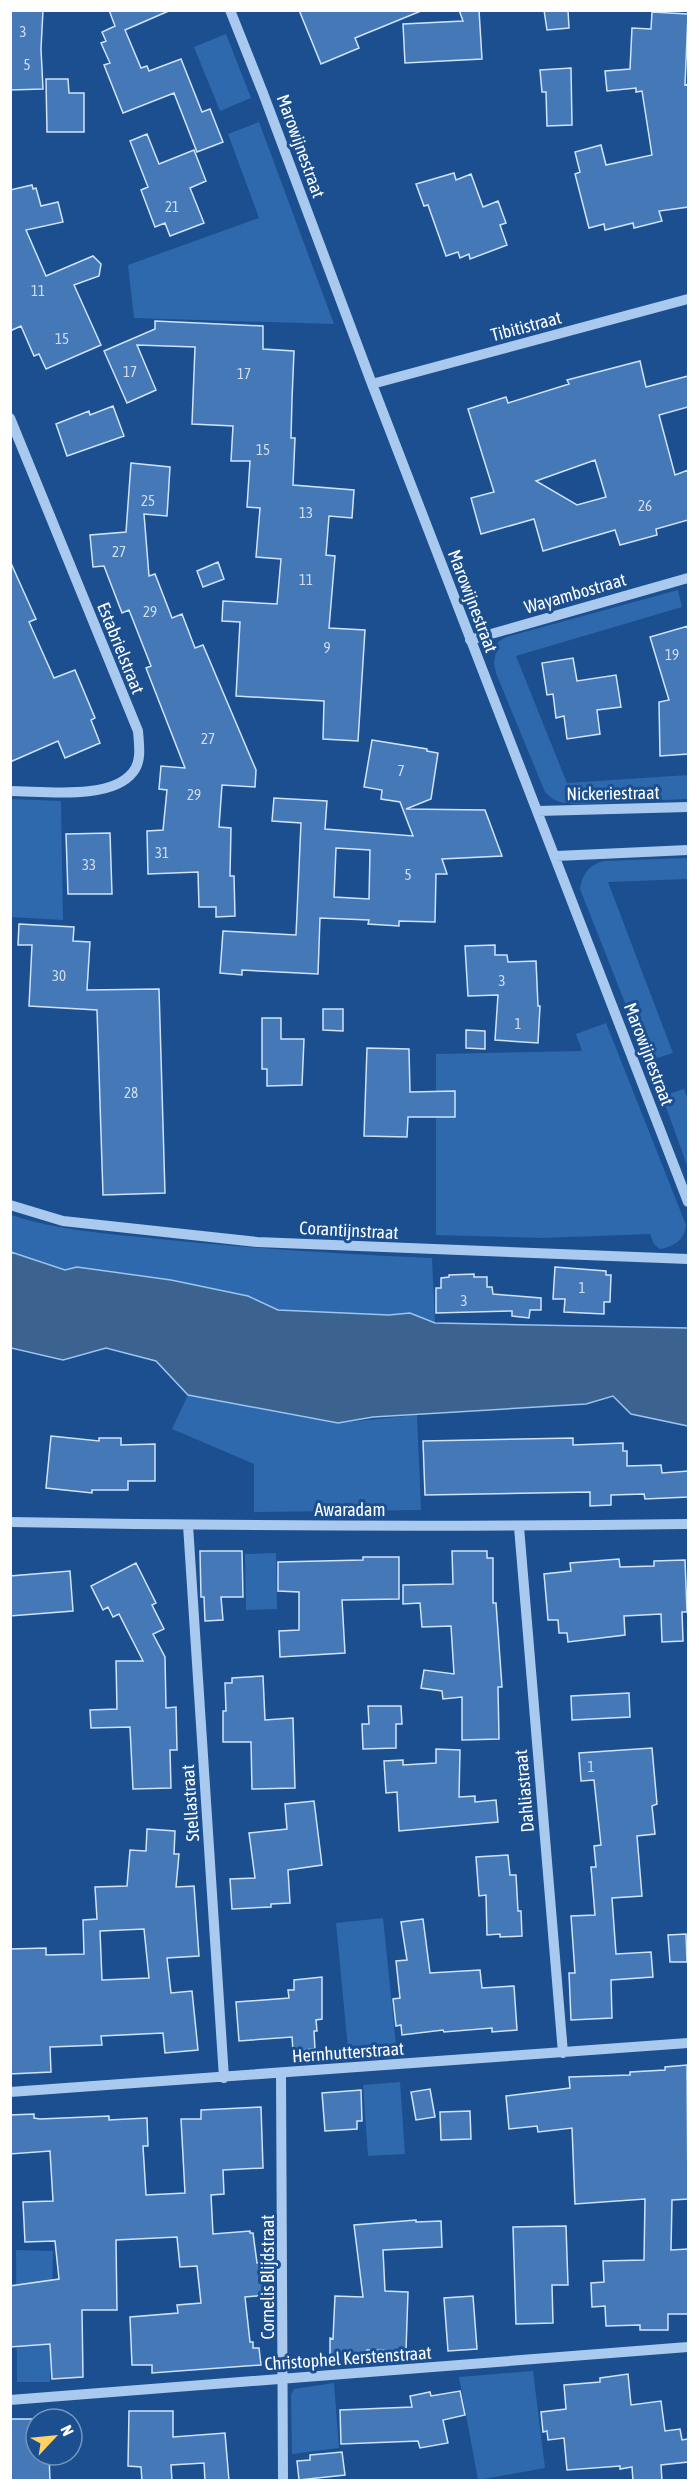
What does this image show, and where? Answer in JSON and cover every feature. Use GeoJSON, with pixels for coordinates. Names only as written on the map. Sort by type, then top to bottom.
{"type":"FeatureCollection","features":[{"type":"Feature","properties":{"kind":"street","name":"Marowijnestraat"},"geometry":{"type":"LineString","coordinates":[[230,10],[470,640],[556,856],[688,1202]]}},
{"type":"Feature","properties":{"kind":"street","name":"Tibitistraat"},"geometry":{"type":"LineString","coordinates":[[372,384],[688,299]]}},
{"type":"Feature","properties":{"kind":"street","name":"Estabrielstraat"},"geometry":{"type":"LineString","coordinates":[[10,418],[138,731],[140,753],[133,772],[117,784],[99,791],[10,791]]}},
{"type":"Feature","properties":{"kind":"street","name":"Wayambostraat"},"geometry":{"type":"LineString","coordinates":[[470,640],[688,578]]}},
{"type":"Feature","properties":{"kind":"street","name":"Nickeriestraat"},"geometry":{"type":"LineString","coordinates":[[538,811],[688,807]]}},
{"type":"Feature","properties":{"kind":"street"},"geometry":{"type":"LineString","coordinates":[[556,856],[688,850]]}},
{"type":"Feature","properties":{"kind":"street","name":"Corantijnstraat"},"geometry":{"type":"LineString","coordinates":[[10,1205],[63,1221],[257,1242],[688,1259]]}},
{"type":"Feature","properties":{"kind":"street","name":"Awaradam"},"geometry":{"type":"LineString","coordinates":[[10,1522],[519,1527],[688,1524]]}},
{"type":"Feature","properties":{"kind":"street","name":"Stellastraat"},"geometry":{"type":"LineString","coordinates":[[188,1525],[224,2078]]}},
{"type":"Feature","properties":{"kind":"street","name":"Dahliastraat"},"geometry":{"type":"LineString","coordinates":[[519,1527],[563,2053]]}},
{"type":"Feature","properties":{"kind":"street","name":"Hernhutterstraat"},"geometry":{"type":"LineString","coordinates":[[10,2092],[688,2043]]}},
{"type":"Feature","properties":{"kind":"street","name":"Cornelis Blijdstraat"},"geometry":{"type":"LineString","coordinates":[[281,2073],[283,2481]]}},
{"type":"Feature","properties":{"kind":"street","name":"Christophel Kerstenstraat"},"geometry":{"type":"LineString","coordinates":[[10,2400],[688,2347]]}},
{"type":"Feature","properties":{"kind":"shaded area"},"geometry":{"type":"Polygon","coordinates":[[[226,34],[251,98],[220,111],[194,47],[226,34]]]}},
{"type":"Feature","properties":{"kind":"shaded area"},"geometry":{"type":"Polygon","coordinates":[[[259,122],[334,324],[134,318],[128,265],[259,218],[228,134],[259,122]]]}},
{"type":"Feature","properties":{"kind":"shaded area"},"geometry":{"type":"Polygon","coordinates":[[[678,590],[682,607],[516,656],[567,783],[688,775],[688,799],[575,804],[555,800],[545,792],[496,673],[494,662],[498,642],[506,637],[678,590]]]}},
{"type":"Feature","properties":{"kind":"shaded area"},"geometry":{"type":"Polygon","coordinates":[[[11,799],[61,801],[63,920],[11,917],[11,799]]]}},
{"type":"Feature","properties":{"kind":"shaded area"},"geometry":{"type":"Polygon","coordinates":[[[688,858],[688,879],[608,882],[673,1053],[648,1061],[580,889],[587,871],[604,861],[688,858]]]}},
{"type":"Feature","properties":{"kind":"shaded area"},"geometry":{"type":"Polygon","coordinates":[[[606,1023],[686,1225],[681,1239],[669,1247],[660,1249],[654,1244],[650,1234],[542,1238],[436,1235],[436,1054],[582,1051],[576,1034],[606,1023]]]}},
{"type":"Feature","properties":{"kind":"shaded area"},"geometry":{"type":"Polygon","coordinates":[[[684,1089],[688,1100],[688,1168],[662,1096],[684,1089]]]}},
{"type":"Feature","properties":{"kind":"shaded area"},"geometry":{"type":"Polygon","coordinates":[[[11,1215],[62,1228],[185,1242],[326,1253],[432,1258],[435,1323],[410,1313],[389,1315],[278,1310],[248,1296],[171,1280],[77,1267],[65,1270],[11,1252],[11,1215]]]}},
{"type":"Feature","properties":{"kind":"shaded area"},"geometry":{"type":"Polygon","coordinates":[[[11,1252],[65,1270],[77,1267],[171,1280],[248,1296],[278,1310],[389,1315],[410,1313],[435,1323],[688,1328],[688,1426],[631,1414],[613,1396],[586,1404],[373,1417],[338,1423],[188,1395],[156,1361],[106,1348],[63,1360],[11,1348],[11,1252]]]}},
{"type":"Feature","properties":{"kind":"shaded area"},"geometry":{"type":"Polygon","coordinates":[[[188,1395],[338,1423],[417,1415],[421,1510],[254,1512],[254,1464],[172,1429],[188,1395]]]}},
{"type":"Feature","properties":{"kind":"shaded area"},"geometry":{"type":"Polygon","coordinates":[[[276,1553],[277,1609],[246,1610],[245,1554],[276,1553]]]}},
{"type":"Feature","properties":{"kind":"shaded area"},"geometry":{"type":"Polygon","coordinates":[[[383,1918],[396,2045],[348,2049],[336,1923],[383,1918]]]}},
{"type":"Feature","properties":{"kind":"shaded area"},"geometry":{"type":"Polygon","coordinates":[[[400,2082],[405,2154],[368,2156],[363,2085],[400,2082]]]}},
{"type":"Feature","properties":{"kind":"shaded area"},"geometry":{"type":"Polygon","coordinates":[[[16,2250],[53,2251],[50,2382],[17,2382],[16,2250]]]}},
{"type":"Feature","properties":{"kind":"shaded area"},"geometry":{"type":"Polygon","coordinates":[[[533,2371],[545,2468],[478,2480],[459,2377],[533,2371]]]}},
{"type":"Feature","properties":{"kind":"shaded area"},"geometry":{"type":"Polygon","coordinates":[[[334,2383],[339,2448],[292,2454],[291,2395],[294,2389],[334,2383]]]}},
{"type":"Feature","properties":{"kind":"building"},"geometry":{"type":"Polygon","coordinates":[[[10,10],[43,10],[41,49],[43,89],[10,90],[10,10]]]}},
{"type":"Feature","properties":{"kind":"building"},"geometry":{"type":"Polygon","coordinates":[[[109,10],[171,10],[125,30],[141,68],[147,66],[149,71],[181,59],[202,112],[210,109],[223,142],[197,152],[174,93],[123,113],[104,65],[110,63],[101,43],[106,41],[102,32],[115,26],[109,10]]]}},
{"type":"Feature","properties":{"kind":"building"},"geometry":{"type":"Polygon","coordinates":[[[299,10],[421,11],[355,38],[359,48],[321,64],[299,10]]]}},
{"type":"Feature","properties":{"kind":"building"},"geometry":{"type":"Polygon","coordinates":[[[459,10],[479,10],[482,59],[405,63],[403,24],[463,21],[459,10]]]}},
{"type":"Feature","properties":{"kind":"building"},"geometry":{"type":"Polygon","coordinates":[[[544,10],[568,10],[569,28],[547,30],[544,10]]]}},
{"type":"Feature","properties":{"kind":"building"},"geometry":{"type":"Polygon","coordinates":[[[652,12],[688,14],[685,85],[688,84],[688,207],[659,211],[662,221],[634,228],[633,223],[605,230],[604,224],[589,228],[575,174],[580,172],[575,152],[601,145],[606,165],[652,155],[642,91],[636,92],[636,88],[607,91],[605,71],[630,69],[632,28],[651,29],[652,12]]]}},
{"type":"Feature","properties":{"kind":"building"},"geometry":{"type":"Polygon","coordinates":[[[571,68],[572,125],[547,126],[546,92],[542,92],[540,70],[571,68]]]}},
{"type":"Feature","properties":{"kind":"building"},"geometry":{"type":"Polygon","coordinates":[[[46,79],[68,79],[69,93],[84,93],[84,132],[47,132],[46,79]]]}},
{"type":"Feature","properties":{"kind":"building"},"geometry":{"type":"Polygon","coordinates":[[[147,134],[159,164],[194,150],[206,181],[190,188],[204,223],[170,236],[165,223],[155,227],[141,190],[148,187],[130,141],[147,134]]]}},
{"type":"Feature","properties":{"kind":"building"},"geometry":{"type":"Polygon","coordinates":[[[454,173],[456,180],[471,174],[483,207],[498,201],[506,223],[500,225],[507,245],[470,259],[469,254],[460,258],[458,252],[446,256],[428,205],[424,206],[416,184],[454,173]]]}},
{"type":"Feature","properties":{"kind":"building"},"geometry":{"type":"Polygon","coordinates":[[[32,185],[33,189],[36,188],[41,206],[58,202],[63,222],[26,230],[46,276],[93,256],[101,264],[99,276],[74,285],[101,345],[46,369],[39,354],[34,356],[21,326],[10,331],[10,190],[32,185]]]}},
{"type":"Feature","properties":{"kind":"building"},"geometry":{"type":"Polygon","coordinates":[[[155,321],[263,326],[263,349],[294,351],[291,438],[295,438],[293,485],[354,490],[352,518],[329,516],[326,555],[335,556],[329,628],[365,630],[358,741],[323,739],[324,701],[236,696],[240,622],[222,621],[223,601],[277,604],[281,559],[256,557],[260,508],[247,507],[250,461],[231,461],[233,426],[192,424],[195,347],[137,345],[156,390],[127,403],[104,351],[155,329],[155,321]]]}},
{"type":"Feature","properties":{"kind":"building"},"geometry":{"type":"Polygon","coordinates":[[[640,361],[646,387],[688,376],[688,407],[659,415],[675,475],[688,470],[688,520],[656,529],[657,535],[620,545],[615,530],[543,551],[534,519],[481,534],[471,498],[494,492],[468,409],[506,397],[508,403],[569,384],[567,380],[640,361]],[[595,460],[536,481],[577,505],[606,497],[595,460]]]}},
{"type":"Feature","properties":{"kind":"building"},"geometry":{"type":"Polygon","coordinates":[[[113,406],[124,436],[67,456],[56,424],[89,411],[90,415],[113,406]]]}},
{"type":"Feature","properties":{"kind":"building"},"geometry":{"type":"Polygon","coordinates":[[[131,463],[170,467],[167,516],[144,514],[149,576],[155,574],[172,618],[182,614],[195,648],[203,645],[256,770],[255,787],[222,785],[219,827],[231,828],[230,876],[234,876],[235,916],[216,917],[216,907],[199,907],[198,872],[148,874],[147,831],[163,830],[167,790],[159,789],[161,766],[185,768],[146,668],[151,666],[129,610],[122,613],[104,566],[93,567],[90,535],[126,532],[131,463]]]}},
{"type":"Feature","properties":{"kind":"building"},"geometry":{"type":"Polygon","coordinates":[[[10,561],[36,619],[29,622],[54,678],[75,670],[95,718],[91,720],[100,743],[65,758],[58,741],[10,762],[10,561]]]}},
{"type":"Feature","properties":{"kind":"building"},"geometry":{"type":"Polygon","coordinates":[[[218,562],[224,579],[203,587],[197,571],[218,562]]]}},
{"type":"Feature","properties":{"kind":"building"},"geometry":{"type":"Polygon","coordinates":[[[688,626],[688,754],[660,756],[659,702],[669,700],[650,637],[688,626]]]}},
{"type":"Feature","properties":{"kind":"building"},"geometry":{"type":"Polygon","coordinates":[[[573,658],[577,681],[616,675],[621,707],[597,710],[600,734],[567,739],[564,716],[556,718],[553,694],[547,695],[542,663],[573,658]]]}},
{"type":"Feature","properties":{"kind":"building"},"geometry":{"type":"Polygon","coordinates":[[[372,740],[438,753],[431,799],[406,809],[485,810],[502,856],[442,859],[447,874],[436,874],[435,922],[399,921],[399,926],[368,924],[369,920],[320,918],[318,974],[242,970],[242,975],[220,973],[223,931],[296,935],[301,823],[272,821],[274,798],[327,801],[325,829],[413,836],[400,802],[381,799],[382,790],[364,787],[372,740]],[[336,848],[334,897],[369,899],[370,850],[336,848]]]}},
{"type":"Feature","properties":{"kind":"building"},"geometry":{"type":"Polygon","coordinates":[[[110,833],[112,894],[68,894],[66,834],[110,833]]]}},
{"type":"Feature","properties":{"kind":"building"},"geometry":{"type":"Polygon","coordinates":[[[19,924],[74,927],[73,941],[90,942],[87,990],[159,989],[165,1193],[103,1195],[97,1010],[29,1006],[32,945],[18,945],[19,924]]]}},
{"type":"Feature","properties":{"kind":"building"},"geometry":{"type":"Polygon","coordinates":[[[495,945],[495,955],[507,955],[508,962],[536,961],[538,1006],[540,1006],[538,1043],[495,1040],[498,995],[468,996],[465,946],[495,945]]]}},
{"type":"Feature","properties":{"kind":"building"},"geometry":{"type":"Polygon","coordinates":[[[323,1009],[343,1009],[343,1031],[323,1030],[323,1009]]]}},
{"type":"Feature","properties":{"kind":"building"},"geometry":{"type":"Polygon","coordinates":[[[262,1018],[281,1018],[281,1039],[304,1039],[302,1085],[267,1086],[267,1069],[262,1069],[262,1018]]]}},
{"type":"Feature","properties":{"kind":"building"},"geometry":{"type":"Polygon","coordinates":[[[466,1030],[485,1031],[485,1049],[466,1048],[466,1030]]]}},
{"type":"Feature","properties":{"kind":"building"},"geometry":{"type":"Polygon","coordinates":[[[367,1048],[409,1049],[410,1092],[455,1091],[455,1117],[408,1117],[407,1137],[364,1136],[367,1048]]]}},
{"type":"Feature","properties":{"kind":"building"},"geometry":{"type":"Polygon","coordinates":[[[555,1267],[606,1271],[606,1275],[611,1275],[610,1302],[604,1302],[604,1314],[564,1312],[565,1299],[553,1299],[555,1267]]]}},
{"type":"Feature","properties":{"kind":"building"},"geometry":{"type":"Polygon","coordinates":[[[474,1274],[474,1277],[487,1277],[487,1287],[492,1287],[493,1294],[541,1298],[541,1310],[530,1310],[529,1318],[512,1316],[512,1311],[436,1313],[436,1288],[441,1288],[441,1278],[449,1277],[449,1275],[474,1274]]]}},
{"type":"Feature","properties":{"kind":"building"},"geometry":{"type":"Polygon","coordinates":[[[51,1436],[99,1441],[99,1438],[121,1438],[121,1445],[155,1444],[155,1481],[128,1481],[128,1490],[92,1490],[92,1493],[46,1488],[51,1436]]]}},
{"type":"Feature","properties":{"kind":"building"},"geometry":{"type":"Polygon","coordinates":[[[573,1438],[573,1445],[623,1443],[623,1451],[627,1451],[627,1466],[661,1465],[662,1473],[688,1471],[688,1497],[645,1499],[644,1494],[611,1495],[611,1505],[590,1506],[590,1492],[425,1495],[423,1441],[573,1438]]]}},
{"type":"Feature","properties":{"kind":"building"},"geometry":{"type":"Polygon","coordinates":[[[200,1551],[242,1551],[243,1597],[221,1597],[223,1620],[205,1621],[204,1597],[201,1597],[200,1551]]]}},
{"type":"Feature","properties":{"kind":"building"},"geometry":{"type":"Polygon","coordinates":[[[452,1551],[487,1551],[487,1558],[493,1558],[493,1603],[496,1603],[502,1687],[498,1687],[499,1739],[462,1740],[462,1697],[443,1699],[442,1691],[421,1688],[424,1670],[454,1674],[451,1626],[422,1627],[420,1603],[403,1604],[403,1585],[453,1584],[452,1551]]]}},
{"type":"Feature","properties":{"kind":"building"},"geometry":{"type":"Polygon","coordinates":[[[363,1557],[399,1557],[399,1599],[342,1600],[345,1653],[280,1657],[279,1631],[299,1630],[299,1592],[278,1591],[278,1562],[363,1560],[363,1557]]]}},
{"type":"Feature","properties":{"kind":"building"},"geometry":{"type":"Polygon","coordinates":[[[619,1559],[620,1567],[654,1566],[654,1561],[685,1560],[687,1612],[682,1612],[683,1641],[662,1642],[661,1614],[624,1616],[625,1635],[568,1642],[567,1633],[559,1633],[558,1620],[548,1620],[544,1574],[571,1571],[570,1563],[619,1559]]]}},
{"type":"Feature","properties":{"kind":"building"},"geometry":{"type":"Polygon","coordinates":[[[136,1563],[156,1603],[152,1605],[164,1629],[153,1634],[165,1657],[166,1708],[176,1707],[177,1750],[170,1750],[171,1788],[133,1789],[130,1727],[91,1728],[90,1710],[117,1709],[116,1661],[143,1661],[119,1614],[113,1617],[108,1607],[103,1610],[91,1586],[136,1563]]]}},
{"type":"Feature","properties":{"kind":"building"},"geometry":{"type":"Polygon","coordinates":[[[70,1571],[73,1611],[10,1616],[10,1576],[70,1571]]]}},
{"type":"Feature","properties":{"kind":"building"},"geometry":{"type":"Polygon","coordinates":[[[263,1676],[265,1720],[293,1718],[295,1788],[252,1789],[251,1742],[223,1742],[223,1711],[226,1711],[225,1683],[232,1683],[232,1678],[263,1676]]]}},
{"type":"Feature","properties":{"kind":"building"},"geometry":{"type":"Polygon","coordinates":[[[629,1693],[630,1717],[572,1720],[571,1696],[629,1693]]]}},
{"type":"Feature","properties":{"kind":"building"},"geometry":{"type":"Polygon","coordinates":[[[368,1706],[401,1706],[402,1724],[396,1724],[396,1748],[363,1749],[362,1724],[369,1724],[368,1706]]]}},
{"type":"Feature","properties":{"kind":"building"},"geometry":{"type":"Polygon","coordinates":[[[652,1748],[657,1804],[652,1806],[655,1834],[637,1836],[642,1896],[612,1898],[616,1954],[651,1952],[653,1977],[611,1980],[612,2018],[571,2020],[569,1973],[575,1973],[571,1916],[595,1915],[591,1867],[596,1867],[594,1846],[601,1845],[594,1780],[581,1781],[579,1753],[652,1748]]]}},
{"type":"Feature","properties":{"kind":"building"},"geometry":{"type":"Polygon","coordinates":[[[436,1749],[460,1750],[459,1797],[475,1796],[475,1802],[496,1800],[498,1822],[399,1831],[397,1792],[386,1793],[384,1761],[403,1760],[403,1765],[436,1763],[436,1749]]]}},
{"type":"Feature","properties":{"kind":"building"},"geometry":{"type":"Polygon","coordinates":[[[314,1801],[322,1865],[288,1870],[290,1903],[271,1904],[271,1907],[232,1909],[230,1879],[255,1878],[249,1833],[287,1829],[285,1804],[314,1801]]]}},
{"type":"Feature","properties":{"kind":"building"},"geometry":{"type":"Polygon","coordinates":[[[147,1829],[175,1831],[174,1854],[179,1854],[176,1887],[194,1886],[199,1956],[167,1958],[171,1993],[192,1991],[198,2050],[165,2053],[163,2033],[101,2036],[102,2045],[50,2047],[51,2072],[10,2074],[10,1949],[46,1948],[46,1955],[84,1954],[83,1920],[97,1919],[95,1887],[127,1886],[130,1850],[146,1851],[147,1829]],[[144,1929],[100,1931],[102,1980],[149,1978],[144,1929]]]}},
{"type":"Feature","properties":{"kind":"building"},"geometry":{"type":"Polygon","coordinates":[[[508,1855],[510,1875],[516,1875],[522,1936],[487,1935],[486,1895],[479,1896],[476,1857],[508,1855]]]}},
{"type":"Feature","properties":{"kind":"building"},"geometry":{"type":"Polygon","coordinates":[[[423,1919],[430,1973],[480,1970],[482,1988],[514,1986],[517,2030],[492,2032],[492,2028],[444,2032],[443,2030],[402,2035],[401,2025],[396,2026],[393,1999],[400,1998],[396,1961],[407,1960],[401,1922],[423,1919]]]}},
{"type":"Feature","properties":{"kind":"building"},"geometry":{"type":"Polygon","coordinates":[[[686,1934],[687,1962],[670,1962],[668,1935],[686,1934]]]}},
{"type":"Feature","properties":{"kind":"building"},"geometry":{"type":"Polygon","coordinates":[[[322,1977],[322,2019],[316,2020],[315,2049],[293,2051],[292,2037],[239,2041],[236,2002],[289,1998],[288,1990],[294,1990],[294,1980],[322,1977]]]}},
{"type":"Feature","properties":{"kind":"building"},"geometry":{"type":"Polygon","coordinates":[[[687,2065],[688,2199],[672,2200],[671,2250],[688,2249],[688,2314],[668,2314],[668,2330],[640,2330],[640,2325],[606,2326],[605,2306],[592,2307],[591,2283],[604,2282],[603,2261],[644,2260],[645,2199],[575,2204],[572,2128],[538,2132],[537,2126],[509,2129],[506,2096],[570,2088],[569,2077],[630,2075],[630,2072],[665,2070],[665,2067],[687,2065]]]}},
{"type":"Feature","properties":{"kind":"building"},"geometry":{"type":"Polygon","coordinates":[[[430,2089],[435,2117],[416,2120],[411,2092],[430,2089]]]}},
{"type":"Feature","properties":{"kind":"building"},"geometry":{"type":"Polygon","coordinates":[[[361,2090],[362,2121],[357,2121],[357,2129],[325,2131],[322,2093],[361,2090]]]}},
{"type":"Feature","properties":{"kind":"building"},"geometry":{"type":"Polygon","coordinates":[[[261,2107],[263,2168],[223,2170],[224,2194],[211,2195],[213,2234],[250,2231],[253,2233],[257,2263],[265,2262],[268,2295],[245,2297],[250,2342],[253,2342],[253,2348],[259,2348],[261,2365],[152,2373],[152,2365],[132,2365],[130,2317],[178,2313],[177,2305],[201,2303],[197,2266],[180,2267],[177,2237],[116,2240],[117,2310],[82,2310],[83,2377],[52,2379],[50,2344],[10,2347],[10,2286],[59,2279],[55,2241],[25,2242],[23,2202],[53,2201],[50,2151],[10,2154],[10,2115],[34,2114],[34,2118],[40,2119],[109,2116],[109,2120],[147,2118],[148,2146],[143,2146],[146,2195],[185,2193],[181,2119],[201,2119],[201,2110],[261,2107]]]}},
{"type":"Feature","properties":{"kind":"building"},"geometry":{"type":"Polygon","coordinates":[[[470,2111],[471,2139],[441,2140],[440,2112],[470,2111]]]}},
{"type":"Feature","properties":{"kind":"building"},"geometry":{"type":"Polygon","coordinates":[[[416,2220],[416,2222],[441,2221],[442,2247],[383,2250],[385,2291],[408,2292],[406,2351],[367,2350],[367,2359],[330,2358],[335,2296],[363,2297],[354,2225],[416,2220]]]}},
{"type":"Feature","properties":{"kind":"building"},"geometry":{"type":"Polygon","coordinates":[[[566,2226],[568,2285],[552,2285],[553,2323],[516,2324],[513,2227],[566,2226]]]}},
{"type":"Feature","properties":{"kind":"building"},"geometry":{"type":"Polygon","coordinates":[[[473,2296],[477,2349],[448,2351],[444,2298],[473,2296]]]}},
{"type":"Feature","properties":{"kind":"building"},"geometry":{"type":"Polygon","coordinates":[[[628,2374],[631,2405],[661,2401],[665,2431],[680,2429],[682,2440],[688,2439],[688,2462],[661,2465],[662,2481],[633,2481],[632,2467],[567,2470],[564,2438],[548,2440],[547,2431],[543,2432],[541,2412],[566,2409],[564,2385],[600,2382],[600,2378],[628,2374]]]}},
{"type":"Feature","properties":{"kind":"building"},"geometry":{"type":"Polygon","coordinates":[[[460,2391],[465,2415],[443,2420],[448,2443],[420,2448],[418,2441],[341,2444],[340,2410],[412,2407],[410,2396],[430,2392],[431,2396],[460,2391]]]}},
{"type":"Feature","properties":{"kind":"building"},"geometry":{"type":"Polygon","coordinates":[[[129,2411],[173,2411],[173,2437],[225,2433],[229,2481],[205,2481],[204,2463],[171,2465],[172,2481],[142,2481],[141,2467],[128,2466],[129,2411]]]}},
{"type":"Feature","properties":{"kind":"building"},"geometry":{"type":"Polygon","coordinates":[[[10,2419],[24,2419],[24,2467],[49,2467],[50,2481],[10,2481],[10,2419]]]}},
{"type":"Feature","properties":{"kind":"building"},"geometry":{"type":"Polygon","coordinates":[[[342,2452],[345,2475],[299,2480],[297,2461],[310,2460],[310,2455],[342,2452]]]}}]}
